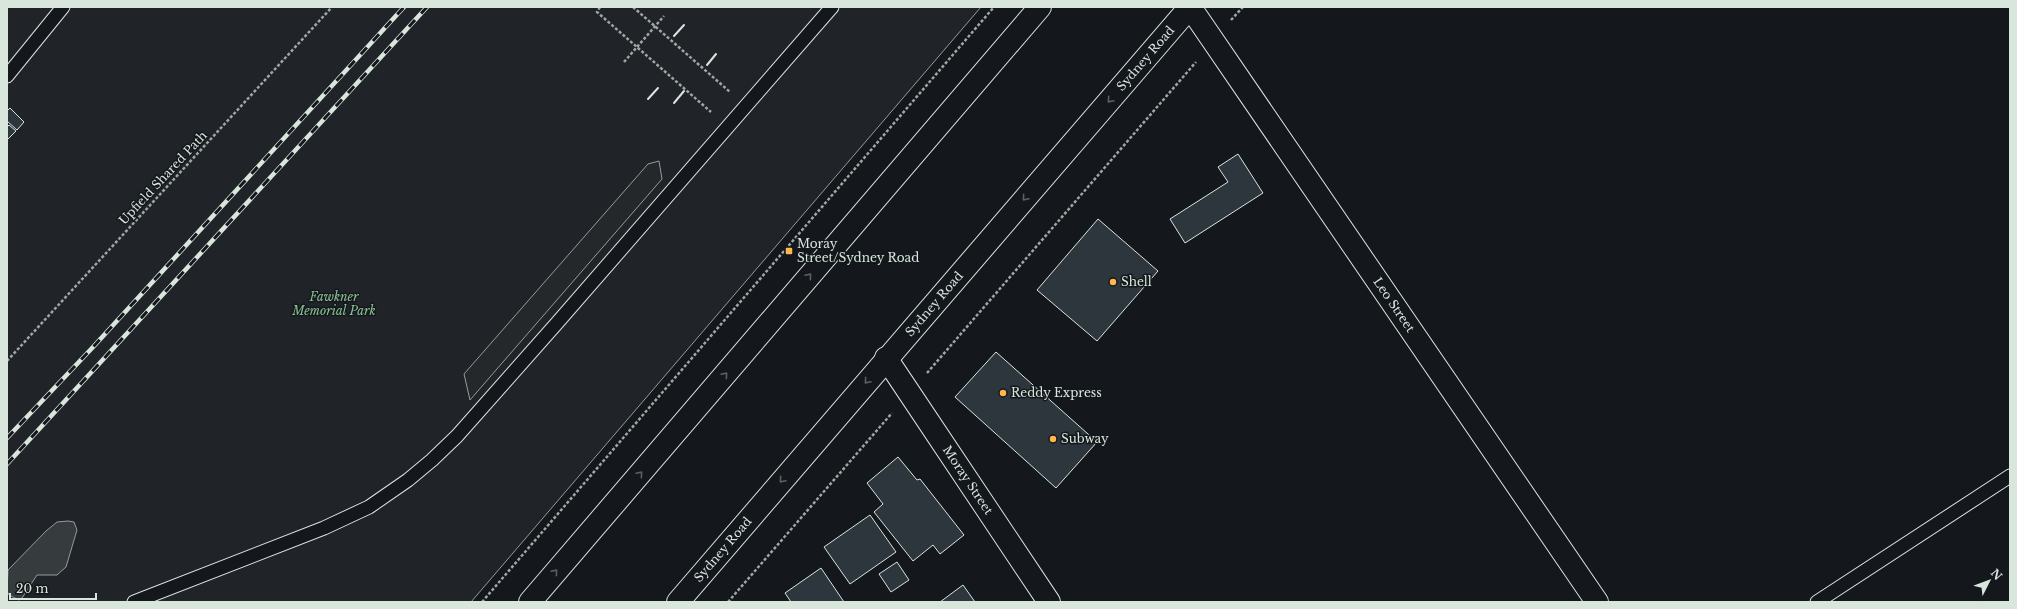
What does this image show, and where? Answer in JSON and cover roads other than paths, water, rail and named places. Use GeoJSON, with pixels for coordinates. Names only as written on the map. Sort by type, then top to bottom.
{"type":"FeatureCollection","features":[{"type":"Feature","properties":{"kind":"main road"},"geometry":{"type":"LineString","coordinates":[[530,602],[1040,7]]}},
{"type":"Feature","properties":{"kind":"main road","name":"Leo Street"},"geometry":{"type":"LineString","coordinates":[[1190,7],[1597,602]]}},
{"type":"Feature","properties":{"kind":"main road","name":"Sydney Road"},"geometry":{"type":"LineString","coordinates":[[678,602],[886,358],[1190,7]]}},
{"type":"Feature","properties":{"kind":"main road","name":"Moray Street"},"geometry":{"type":"LineString","coordinates":[[886,358],[1049,602]]}},
{"type":"Feature","properties":{"kind":"lane"},"geometry":{"type":"LineString","coordinates":[[7,76],[62,7]]}},
{"type":"Feature","properties":{"kind":"lane"},"geometry":{"type":"LineString","coordinates":[[134,602],[324,528],[369,506],[408,480],[457,436],[832,7]]}},
{"type":"Feature","properties":{"kind":"lane"},"geometry":{"type":"LineString","coordinates":[[1817,602],[2010,476]]}},
{"type":"Feature","properties":{"kind":"railway"},"geometry":{"type":"LineString","coordinates":[[7,438],[94,346],[404,7]]}},
{"type":"Feature","properties":{"kind":"railway"},"geometry":{"type":"LineString","coordinates":[[7,464],[427,7]]}},
{"type":"Feature","properties":{"kind":"place","name":"Moray Street/Sydney Road"},"geometry":{"type":"Point","coordinates":[789,251]}},
{"type":"Feature","properties":{"kind":"place","name":"Shell"},"geometry":{"type":"Point","coordinates":[1113,282]}},
{"type":"Feature","properties":{"kind":"place","name":"Reddy Express"},"geometry":{"type":"Point","coordinates":[1003,393]}},
{"type":"Feature","properties":{"kind":"place","name":"Subway"},"geometry":{"type":"Point","coordinates":[1053,439]}},
{"type":"Feature","properties":{"kind":"park label","name":"Fawkner Memorial Park"},"geometry":{"type":"Point","coordinates":[334,304]}}]}
